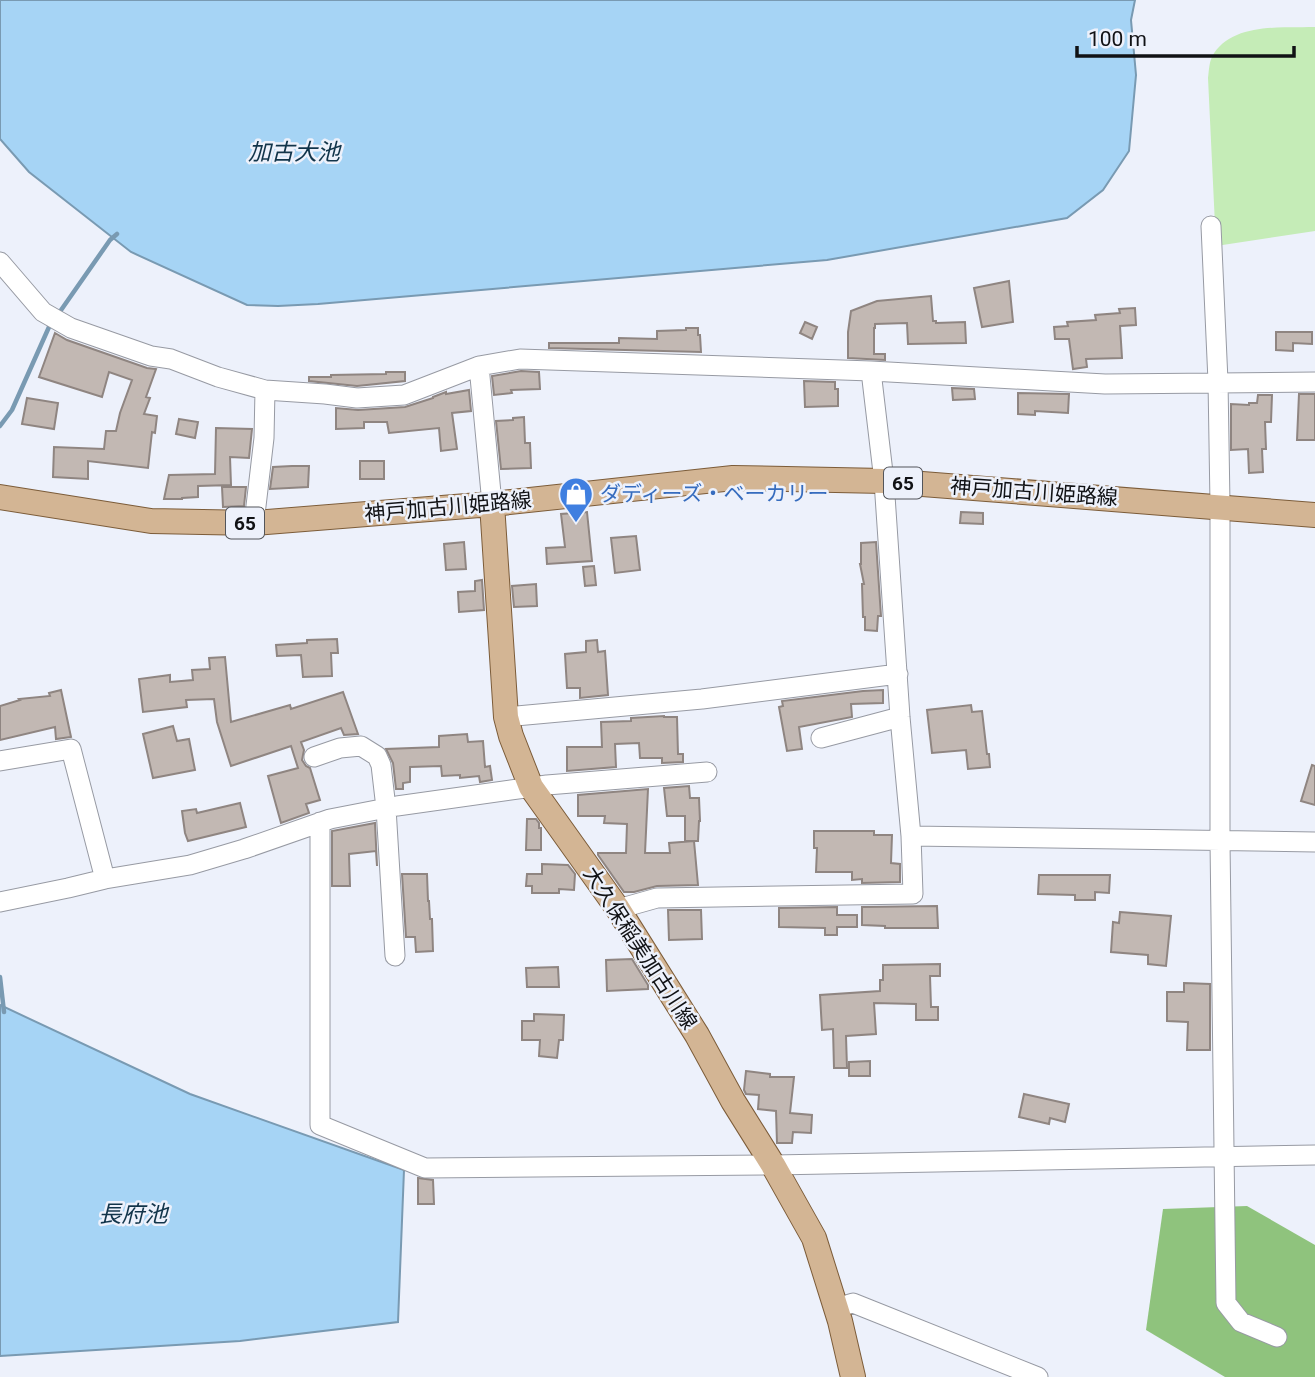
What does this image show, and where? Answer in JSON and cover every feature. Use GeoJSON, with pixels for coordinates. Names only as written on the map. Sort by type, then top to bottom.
{"type":"FeatureCollection","features":[{"type":"Feature","properties":{"kind":"main road","name":"神戸加古川姫路線"},"geometry":{"type":"LineString","coordinates":[[0,497],[151,521],[254,523],[492,504],[733,478],[884,481],[1315,515]]}},
{"type":"Feature","properties":{"kind":"main road","name":"大久保稲美加古川線"},"geometry":{"type":"LineString","coordinates":[[492,504],[506,717],[531,787],[618,909],[697,1035],[814,1238],[836,1308],[853,1377]]}},
{"type":"Feature","properties":{"kind":"street"},"geometry":{"type":"LineString","coordinates":[[1210,226],[1218,383],[1220,506],[1220,842],[1226,1303],[1241,1322],[1277,1337]]}},
{"type":"Feature","properties":{"kind":"street"},"geometry":{"type":"LineString","coordinates":[[0,262],[43,312],[71,328],[151,356],[171,359],[218,377],[265,390],[357,398],[404,395],[479,366],[520,359],[1105,384],[1315,382]]}},
{"type":"Feature","properties":{"kind":"street"},"geometry":{"type":"LineString","coordinates":[[479,366],[492,504]]}},
{"type":"Feature","properties":{"kind":"street"},"geometry":{"type":"LineString","coordinates":[[618,909],[657,898],[913,894],[884,481],[871,372]]}},
{"type":"Feature","properties":{"kind":"street"},"geometry":{"type":"LineString","coordinates":[[254,523],[264,438],[265,390]]}},
{"type":"Feature","properties":{"kind":"street"},"geometry":{"type":"LineString","coordinates":[[506,717],[702,699],[898,674]]}},
{"type":"Feature","properties":{"kind":"street"},"geometry":{"type":"LineString","coordinates":[[821,738],[900,717]]}},
{"type":"Feature","properties":{"kind":"street"},"geometry":{"type":"LineString","coordinates":[[314,757],[340,748],[361,746],[377,755],[382,765],[395,956]]}},
{"type":"Feature","properties":{"kind":"street"},"geometry":{"type":"LineString","coordinates":[[0,761],[71,749],[106,879]]}},
{"type":"Feature","properties":{"kind":"street"},"geometry":{"type":"LineString","coordinates":[[0,902],[106,879],[190,865],[320,822],[386,808],[531,787],[707,772]]}},
{"type":"Feature","properties":{"kind":"street"},"geometry":{"type":"LineString","coordinates":[[320,822],[320,1125],[425,1168],[1315,1155]]}},
{"type":"Feature","properties":{"kind":"street"},"geometry":{"type":"LineString","coordinates":[[911,836],[1315,842]]}},
{"type":"Feature","properties":{"kind":"street"},"geometry":{"type":"LineString","coordinates":[[836,1308],[853,1303],[1038,1377]]}},
{"type":"Feature","properties":{"kind":"green space"},"geometry":{"type":"Polygon","coordinates":[[[1315,27],[1315,231],[1216,246],[1208,78],[1212,57],[1220,46],[1244,32],[1315,27]]]}},
{"type":"Feature","properties":{"kind":"green space"},"geometry":{"type":"Polygon","coordinates":[[[1247,1206],[1315,1245],[1315,1377],[1225,1377],[1146,1330],[1163,1209],[1247,1206]]]}},
{"type":"Feature","properties":{"kind":"water","name":"加古大池"},"geometry":{"type":"Polygon","coordinates":[[[0,0],[1135,0],[1131,20],[1136,75],[1129,151],[1103,190],[1067,218],[827,260],[318,304],[247,305],[131,252],[29,172],[0,139],[0,0]]]}},
{"type":"Feature","properties":{"kind":"water","name":"長府池"},"geometry":{"type":"Polygon","coordinates":[[[0,1005],[190,1094],[404,1170],[398,1322],[240,1341],[0,1356],[0,1005]]]}},
{"type":"Feature","properties":{"kind":"building"},"geometry":{"type":"Polygon","coordinates":[[[1009,281],[1013,322],[982,327],[974,288],[1009,281]]]}},
{"type":"Feature","properties":{"kind":"building"},"geometry":{"type":"Polygon","coordinates":[[[931,296],[933,321],[965,322],[966,343],[908,344],[907,323],[875,324],[874,354],[885,354],[885,360],[848,358],[851,311],[877,301],[931,296]]]}},
{"type":"Feature","properties":{"kind":"building"},"geometry":{"type":"Polygon","coordinates":[[[1135,308],[1136,325],[1120,326],[1122,358],[1086,359],[1087,367],[1073,369],[1069,339],[1055,339],[1054,327],[1068,326],[1067,322],[1096,320],[1095,315],[1120,313],[1119,309],[1135,308]]]}},
{"type":"Feature","properties":{"kind":"building"},"geometry":{"type":"Polygon","coordinates":[[[805,322],[817,327],[812,339],[800,333],[805,322]]]}},
{"type":"Feature","properties":{"kind":"building"},"geometry":{"type":"Polygon","coordinates":[[[698,328],[701,352],[549,348],[549,343],[619,343],[619,338],[657,339],[657,331],[698,328]]]}},
{"type":"Feature","properties":{"kind":"building"},"geometry":{"type":"Polygon","coordinates":[[[1276,332],[1312,332],[1312,344],[1293,343],[1293,351],[1276,350],[1276,332]]]}},
{"type":"Feature","properties":{"kind":"building"},"geometry":{"type":"Polygon","coordinates":[[[55,333],[67,340],[156,369],[146,397],[150,398],[144,414],[157,416],[155,433],[152,432],[148,468],[88,461],[88,479],[53,477],[54,447],[104,449],[106,431],[116,431],[132,380],[109,372],[102,397],[39,377],[55,333]]]}},
{"type":"Feature","properties":{"kind":"building"},"geometry":{"type":"Polygon","coordinates":[[[521,371],[539,372],[540,389],[511,390],[512,393],[494,395],[492,376],[521,371]]]}},
{"type":"Feature","properties":{"kind":"building"},"geometry":{"type":"Polygon","coordinates":[[[405,372],[405,381],[357,386],[309,381],[309,377],[405,372]]]}},
{"type":"Feature","properties":{"kind":"building"},"geometry":{"type":"Polygon","coordinates":[[[804,381],[835,382],[835,389],[838,389],[838,406],[805,407],[804,381]]]}},
{"type":"Feature","properties":{"kind":"building"},"geometry":{"type":"Polygon","coordinates":[[[952,388],[974,389],[975,399],[953,400],[952,388]]]}},
{"type":"Feature","properties":{"kind":"building"},"geometry":{"type":"Polygon","coordinates":[[[469,390],[471,411],[452,413],[457,449],[441,451],[439,428],[389,433],[387,422],[364,422],[364,428],[336,429],[336,408],[358,410],[405,407],[446,392],[469,390]]]}},
{"type":"Feature","properties":{"kind":"building"},"geometry":{"type":"Polygon","coordinates":[[[1018,393],[1069,394],[1068,413],[1035,411],[1035,415],[1018,414],[1018,393]]]}},
{"type":"Feature","properties":{"kind":"building"},"geometry":{"type":"Polygon","coordinates":[[[1299,394],[1315,394],[1315,440],[1297,440],[1299,394]]]}},
{"type":"Feature","properties":{"kind":"building"},"geometry":{"type":"Polygon","coordinates":[[[1258,395],[1272,395],[1271,422],[1265,422],[1263,472],[1249,473],[1248,449],[1231,450],[1231,404],[1257,403],[1258,395]]]}},
{"type":"Feature","properties":{"kind":"building"},"geometry":{"type":"Polygon","coordinates":[[[27,398],[58,403],[54,429],[22,424],[27,398]]]}},
{"type":"Feature","properties":{"kind":"building"},"geometry":{"type":"Polygon","coordinates":[[[524,417],[525,443],[530,443],[531,468],[501,469],[496,421],[524,417]]]}},
{"type":"Feature","properties":{"kind":"building"},"geometry":{"type":"Polygon","coordinates":[[[179,419],[198,422],[195,438],[176,434],[179,419]]]}},
{"type":"Feature","properties":{"kind":"building"},"geometry":{"type":"Polygon","coordinates":[[[216,428],[252,429],[249,458],[230,457],[231,485],[198,486],[198,497],[164,499],[169,475],[215,474],[216,428]]]}},
{"type":"Feature","properties":{"kind":"building"},"geometry":{"type":"Polygon","coordinates":[[[360,461],[384,461],[384,479],[360,479],[360,461]]]}},
{"type":"Feature","properties":{"kind":"building"},"geometry":{"type":"Polygon","coordinates":[[[309,466],[308,487],[270,489],[273,467],[309,466]]]}},
{"type":"Feature","properties":{"kind":"building"},"geometry":{"type":"Polygon","coordinates":[[[222,487],[246,487],[244,506],[223,507],[222,487]]]}},
{"type":"Feature","properties":{"kind":"building"},"geometry":{"type":"Polygon","coordinates":[[[587,512],[592,561],[547,564],[546,548],[565,547],[561,514],[587,512]]]}},
{"type":"Feature","properties":{"kind":"building"},"geometry":{"type":"Polygon","coordinates":[[[961,512],[983,513],[983,524],[960,523],[961,512]]]}},
{"type":"Feature","properties":{"kind":"building"},"geometry":{"type":"Polygon","coordinates":[[[636,536],[640,570],[615,573],[611,538],[636,536]]]}},
{"type":"Feature","properties":{"kind":"building"},"geometry":{"type":"Polygon","coordinates":[[[464,542],[466,569],[446,570],[444,544],[464,542]]]}},
{"type":"Feature","properties":{"kind":"building"},"geometry":{"type":"Polygon","coordinates":[[[876,542],[881,616],[878,616],[877,631],[865,630],[864,584],[860,564],[861,543],[876,542]]]}},
{"type":"Feature","properties":{"kind":"building"},"geometry":{"type":"Polygon","coordinates":[[[594,566],[596,585],[585,586],[583,567],[594,566]]]}},
{"type":"Feature","properties":{"kind":"building"},"geometry":{"type":"Polygon","coordinates":[[[482,580],[484,610],[459,612],[458,592],[475,591],[475,581],[482,580]]]}},
{"type":"Feature","properties":{"kind":"building"},"geometry":{"type":"Polygon","coordinates":[[[536,584],[537,606],[514,607],[512,586],[536,584]]]}},
{"type":"Feature","properties":{"kind":"building"},"geometry":{"type":"Polygon","coordinates":[[[337,639],[338,653],[331,653],[332,676],[303,677],[301,655],[277,656],[276,645],[337,639]]]}},
{"type":"Feature","properties":{"kind":"building"},"geometry":{"type":"Polygon","coordinates":[[[597,640],[598,652],[605,651],[608,695],[580,698],[580,688],[567,688],[565,654],[586,652],[586,641],[597,640]]]}},
{"type":"Feature","properties":{"kind":"building"},"geometry":{"type":"Polygon","coordinates":[[[225,657],[231,722],[290,705],[291,709],[343,692],[358,734],[344,735],[341,728],[301,742],[304,750],[302,760],[310,768],[320,800],[306,804],[309,813],[281,823],[268,776],[298,768],[291,746],[231,766],[217,722],[214,699],[186,700],[187,707],[143,712],[139,679],[170,675],[170,682],[193,680],[192,670],[210,669],[209,658],[225,657]]]}},
{"type":"Feature","properties":{"kind":"building"},"geometry":{"type":"Polygon","coordinates":[[[61,690],[71,737],[56,739],[55,727],[0,740],[0,706],[19,699],[50,696],[49,693],[61,690]]]}},
{"type":"Feature","properties":{"kind":"building"},"geometry":{"type":"Polygon","coordinates":[[[883,690],[883,703],[851,704],[852,717],[799,727],[802,749],[787,751],[779,707],[783,706],[782,701],[883,690]]]}},
{"type":"Feature","properties":{"kind":"building"},"geometry":{"type":"Polygon","coordinates":[[[971,705],[972,712],[982,711],[990,767],[968,769],[966,750],[932,753],[927,710],[971,705]]]}},
{"type":"Feature","properties":{"kind":"building"},"geometry":{"type":"Polygon","coordinates":[[[677,717],[678,754],[683,754],[683,762],[662,763],[662,758],[640,758],[639,743],[615,744],[616,767],[567,771],[567,747],[602,747],[601,722],[677,717]]]}},
{"type":"Feature","properties":{"kind":"building"},"geometry":{"type":"Polygon","coordinates":[[[173,726],[177,741],[189,739],[195,770],[153,778],[143,734],[173,726]]]}},
{"type":"Feature","properties":{"kind":"building"},"geometry":{"type":"Polygon","coordinates":[[[467,734],[468,742],[483,741],[485,767],[490,766],[492,780],[480,782],[479,776],[442,776],[441,766],[410,767],[410,782],[403,783],[403,789],[396,789],[393,763],[386,749],[439,747],[439,736],[467,734]]]}},
{"type":"Feature","properties":{"kind":"building"},"geometry":{"type":"Polygon","coordinates":[[[1312,765],[1315,766],[1315,805],[1301,801],[1312,765]]]}},
{"type":"Feature","properties":{"kind":"building"},"geometry":{"type":"Polygon","coordinates":[[[689,786],[690,798],[699,798],[698,841],[685,841],[685,816],[667,816],[664,788],[689,786]]]}},
{"type":"Feature","properties":{"kind":"building"},"geometry":{"type":"Polygon","coordinates":[[[648,789],[645,853],[670,853],[669,843],[694,841],[698,885],[657,886],[624,892],[598,853],[626,853],[627,824],[604,823],[605,816],[578,816],[578,795],[648,789]]]}},
{"type":"Feature","properties":{"kind":"building"},"geometry":{"type":"Polygon","coordinates":[[[240,803],[246,827],[188,841],[182,811],[196,809],[197,813],[240,803]]]}},
{"type":"Feature","properties":{"kind":"building"},"geometry":{"type":"Polygon","coordinates":[[[527,819],[536,819],[539,823],[541,850],[526,850],[527,819]]]}},
{"type":"Feature","properties":{"kind":"building"},"geometry":{"type":"Polygon","coordinates":[[[375,823],[377,866],[376,851],[349,854],[350,886],[332,886],[332,831],[375,823]]]}},
{"type":"Feature","properties":{"kind":"building"},"geometry":{"type":"Polygon","coordinates":[[[814,831],[874,831],[874,835],[892,835],[891,863],[900,864],[900,882],[862,883],[862,879],[852,880],[852,872],[816,872],[817,848],[814,848],[814,831]]]}},
{"type":"Feature","properties":{"kind":"building"},"geometry":{"type":"Polygon","coordinates":[[[542,864],[568,865],[575,874],[574,890],[532,893],[532,886],[526,886],[527,874],[542,874],[542,864]]]}},
{"type":"Feature","properties":{"kind":"building"},"geometry":{"type":"Polygon","coordinates":[[[402,874],[427,874],[433,951],[416,952],[415,937],[406,937],[402,874]]]}},
{"type":"Feature","properties":{"kind":"building"},"geometry":{"type":"Polygon","coordinates":[[[1039,875],[1110,875],[1109,893],[1095,892],[1095,900],[1075,900],[1075,895],[1038,894],[1039,875]]]}},
{"type":"Feature","properties":{"kind":"building"},"geometry":{"type":"Polygon","coordinates":[[[937,906],[938,928],[862,925],[862,907],[937,906]]]}},
{"type":"Feature","properties":{"kind":"building"},"geometry":{"type":"Polygon","coordinates":[[[837,907],[837,915],[857,915],[857,927],[837,927],[837,935],[825,935],[825,928],[779,927],[779,908],[837,907]]]}},
{"type":"Feature","properties":{"kind":"building"},"geometry":{"type":"Polygon","coordinates":[[[668,910],[701,910],[702,939],[669,940],[668,910]]]}},
{"type":"Feature","properties":{"kind":"building"},"geometry":{"type":"Polygon","coordinates":[[[1120,912],[1171,916],[1166,966],[1148,964],[1148,955],[1111,952],[1113,922],[1119,923],[1120,912]]]}},
{"type":"Feature","properties":{"kind":"building"},"geometry":{"type":"Polygon","coordinates":[[[632,959],[648,989],[607,991],[606,960],[632,959]]]}},
{"type":"Feature","properties":{"kind":"building"},"geometry":{"type":"Polygon","coordinates":[[[940,964],[940,976],[930,976],[931,1007],[938,1007],[938,1020],[916,1020],[916,1004],[874,1003],[876,1034],[846,1036],[847,1068],[834,1068],[833,1029],[822,1030],[820,995],[880,991],[883,965],[940,964]]]}},
{"type":"Feature","properties":{"kind":"building"},"geometry":{"type":"Polygon","coordinates":[[[558,967],[559,987],[527,987],[526,968],[558,967]]]}},
{"type":"Feature","properties":{"kind":"building"},"geometry":{"type":"Polygon","coordinates":[[[1184,983],[1210,984],[1210,1050],[1187,1050],[1188,1022],[1167,1021],[1167,992],[1184,992],[1184,983]]]}},
{"type":"Feature","properties":{"kind":"building"},"geometry":{"type":"Polygon","coordinates":[[[534,1014],[564,1015],[563,1040],[559,1040],[557,1058],[539,1056],[540,1040],[522,1040],[522,1021],[534,1021],[534,1014]]]}},
{"type":"Feature","properties":{"kind":"building"},"geometry":{"type":"Polygon","coordinates":[[[870,1061],[870,1076],[849,1076],[849,1062],[870,1061]]]}},
{"type":"Feature","properties":{"kind":"building"},"geometry":{"type":"Polygon","coordinates":[[[746,1071],[770,1074],[770,1077],[794,1077],[790,1113],[812,1115],[811,1133],[793,1132],[792,1143],[777,1143],[776,1111],[758,1109],[759,1095],[746,1094],[746,1071]]]}},
{"type":"Feature","properties":{"kind":"building"},"geometry":{"type":"Polygon","coordinates":[[[1024,1094],[1069,1104],[1065,1122],[1050,1118],[1049,1124],[1019,1117],[1024,1094]]]}},
{"type":"Feature","properties":{"kind":"building"},"geometry":{"type":"Polygon","coordinates":[[[418,1178],[433,1180],[434,1204],[418,1204],[418,1178]]]}},
{"type":"Feature","properties":{"kind":"waterway"},"geometry":{"type":"LineString","coordinates":[[59,313],[117,234]]}},
{"type":"Feature","properties":{"kind":"waterway"},"geometry":{"type":"LineString","coordinates":[[0,426],[12,410],[49,327]]}},
{"type":"Feature","properties":{"kind":"waterway"},"geometry":{"type":"LineString","coordinates":[[0,977],[4,1012]]}},
{"type":"Feature","properties":{"kind":"place","name":"ダディーズ・ベーカリー"},"geometry":{"type":"Point","coordinates":[576,524]}}]}
